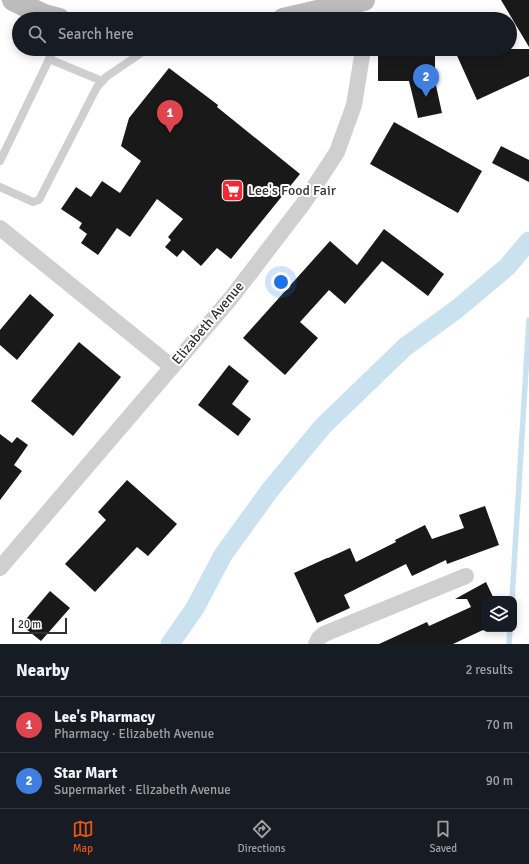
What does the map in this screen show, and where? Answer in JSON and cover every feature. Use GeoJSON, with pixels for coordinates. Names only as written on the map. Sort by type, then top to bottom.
{"type":"FeatureCollection","features":[{"type":"Feature","properties":{"kind":"main road"},"geometry":{"type":"LineString","coordinates":[[13,0],[38,12]]}},
{"type":"Feature","properties":{"kind":"main road"},"geometry":{"type":"LineString","coordinates":[[320,12],[357,5]]}},
{"type":"Feature","properties":{"kind":"street","name":"Elizabeth Avenue"},"geometry":{"type":"LineString","coordinates":[[1,566],[231,298],[299,210],[337,152],[354,105],[362,56]]}},
{"type":"Feature","properties":{"kind":"street"},"geometry":{"type":"LineString","coordinates":[[0,228],[172,367]]}},
{"type":"Feature","properties":{"kind":"street"},"geometry":{"type":"LineString","coordinates":[[316,644],[319,638],[324,634],[466,576]]}},
{"type":"Feature","properties":{"kind":"lane"},"geometry":{"type":"LineString","coordinates":[[0,161],[50,56]]}},
{"type":"Feature","properties":{"kind":"lane"},"geometry":{"type":"LineString","coordinates":[[0,187],[32,202],[39,200],[97,87],[106,77],[137,56]]}},
{"type":"Feature","properties":{"kind":"lane"},"geometry":{"type":"LineString","coordinates":[[49,59],[102,81]]}},
{"type":"Feature","properties":{"kind":"building"},"geometry":{"type":"Polygon","coordinates":[[[501,0],[529,0],[529,47],[517,27],[517,12],[508,12],[501,0]]]}},
{"type":"Feature","properties":{"kind":"building"},"geometry":{"type":"Polygon","coordinates":[[[517,49],[529,49],[529,76],[477,100],[457,56],[517,56],[517,49]]]}},
{"type":"Feature","properties":{"kind":"building"},"geometry":{"type":"Polygon","coordinates":[[[378,56],[435,56],[435,81],[442,113],[418,118],[409,81],[378,81],[378,56]]]}},
{"type":"Feature","properties":{"kind":"building"},"geometry":{"type":"Polygon","coordinates":[[[169,68],[218,105],[217,107],[300,174],[231,259],[217,248],[201,266],[183,250],[177,257],[165,247],[171,240],[168,237],[183,219],[157,199],[130,237],[117,228],[98,255],[81,243],[87,234],[79,228],[82,223],[61,209],[76,187],[91,197],[102,181],[120,193],[141,161],[121,146],[129,118],[169,68]]]}},
{"type":"Feature","properties":{"kind":"building"},"geometry":{"type":"Polygon","coordinates":[[[394,122],[482,171],[458,213],[370,164],[394,122]]]}},
{"type":"Feature","properties":{"kind":"building"},"geometry":{"type":"Polygon","coordinates":[[[501,146],[529,160],[529,182],[492,163],[501,146]]]}},
{"type":"Feature","properties":{"kind":"building"},"geometry":{"type":"Polygon","coordinates":[[[384,229],[444,274],[428,296],[382,261],[345,304],[329,290],[300,322],[318,338],[285,375],[243,338],[330,241],[357,265],[384,229]]]}},
{"type":"Feature","properties":{"kind":"building"},"geometry":{"type":"Polygon","coordinates":[[[30,294],[54,315],[17,360],[0,345],[0,330],[30,294]]]}},
{"type":"Feature","properties":{"kind":"building"},"geometry":{"type":"Polygon","coordinates":[[[79,342],[121,377],[73,436],[31,401],[79,342]]]}},
{"type":"Feature","properties":{"kind":"building"},"geometry":{"type":"Polygon","coordinates":[[[229,365],[249,381],[232,404],[251,419],[238,436],[198,405],[229,365]]]}},
{"type":"Feature","properties":{"kind":"building"},"geometry":{"type":"Polygon","coordinates":[[[0,434],[12,443],[17,437],[28,445],[14,465],[22,471],[0,500],[0,434]]]}},
{"type":"Feature","properties":{"kind":"building"},"geometry":{"type":"Polygon","coordinates":[[[127,480],[177,524],[148,556],[137,547],[95,592],[65,564],[106,520],[98,512],[127,480]]]}},
{"type":"Feature","properties":{"kind":"building"},"geometry":{"type":"Polygon","coordinates":[[[485,506],[499,545],[447,564],[446,560],[412,576],[406,564],[344,595],[350,608],[317,623],[294,573],[350,548],[356,562],[396,542],[395,540],[425,525],[432,539],[464,528],[459,515],[485,506]]]}},
{"type":"Feature","properties":{"kind":"building"},"geometry":{"type":"Polygon","coordinates":[[[486,582],[493,596],[481,596],[481,631],[453,644],[379,644],[427,622],[429,626],[471,607],[467,599],[455,599],[486,582]]]}},
{"type":"Feature","properties":{"kind":"building"},"geometry":{"type":"Polygon","coordinates":[[[50,591],[70,608],[41,641],[21,625],[50,591]]]}},
{"type":"Feature","properties":{"kind":"waterway"},"geometry":{"type":"LineString","coordinates":[[170,644],[195,608],[223,555],[270,490],[323,426],[405,347],[457,309],[507,267],[529,241]]}},
{"type":"Feature","properties":{"kind":"waterway"},"geometry":{"type":"LineString","coordinates":[[512,596],[529,320]]}},
{"type":"Feature","properties":{"kind":"waterway"},"geometry":{"type":"LineString","coordinates":[[509,644],[510,632]]}},
{"type":"Feature","properties":{"kind":"place","name":"Star Mart"},"geometry":{"type":"Point","coordinates":[426,97]}},
{"type":"Feature","properties":{"kind":"place","name":"Lee's Pharmacy"},"geometry":{"type":"Point","coordinates":[170,133]}},
{"type":"Feature","properties":{"kind":"place","name":"Lee's Food Fair"},"geometry":{"type":"Point","coordinates":[233,190]}}]}
